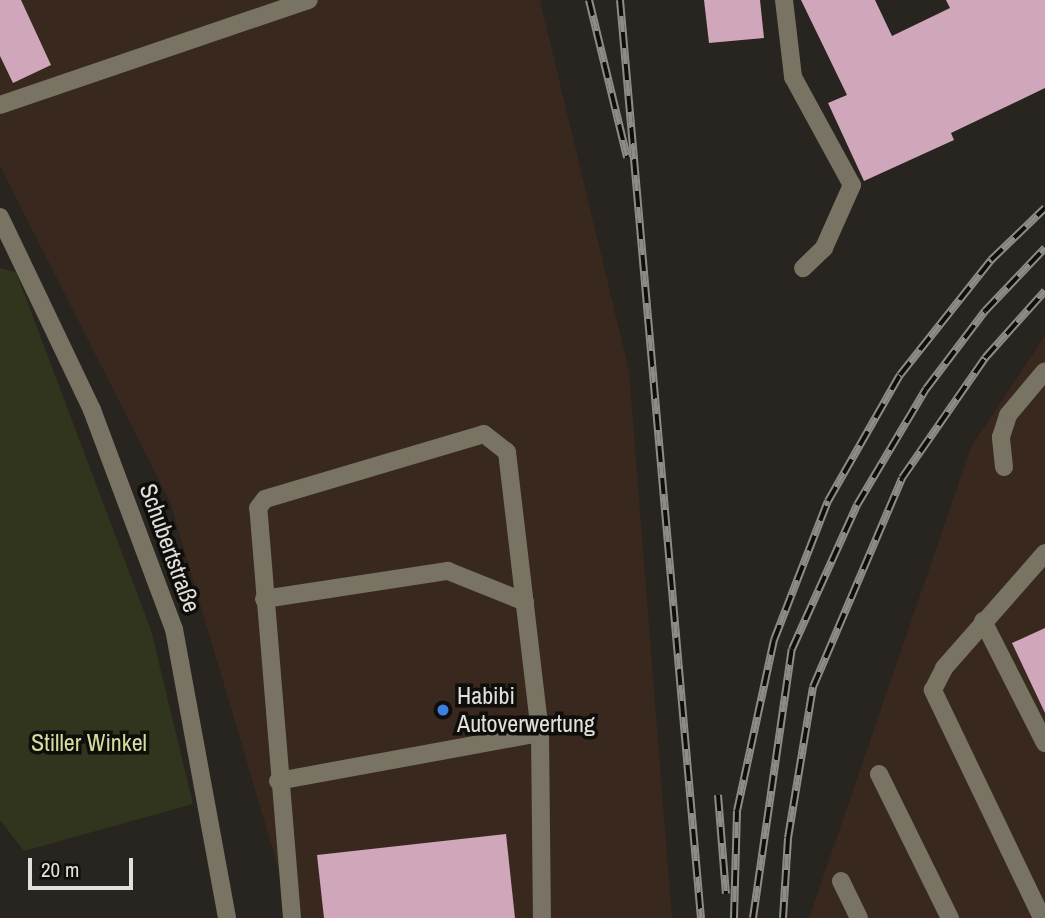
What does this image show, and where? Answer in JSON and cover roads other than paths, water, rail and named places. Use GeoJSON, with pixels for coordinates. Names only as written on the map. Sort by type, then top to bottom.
{"type":"FeatureCollection","features":[{"type":"Feature","properties":{"kind":"street"},"geometry":{"type":"LineString","coordinates":[[0,105],[309,0]]}},
{"type":"Feature","properties":{"kind":"street"},"geometry":{"type":"LineString","coordinates":[[784,0],[793,78],[852,185],[824,248],[803,268]]}},
{"type":"Feature","properties":{"kind":"street","name":"Schubertstraße"},"geometry":{"type":"LineString","coordinates":[[0,217],[92,410],[174,629],[227,918]]}},
{"type":"Feature","properties":{"kind":"street"},"geometry":{"type":"LineString","coordinates":[[1004,467],[1001,436],[1008,415],[1045,371]]}},
{"type":"Feature","properties":{"kind":"street"},"geometry":{"type":"LineString","coordinates":[[292,918],[257,521],[265,499],[484,434],[507,452],[525,602],[540,733],[542,918]]}},
{"type":"Feature","properties":{"kind":"street"},"geometry":{"type":"LineString","coordinates":[[1042,918],[933,690],[944,668],[1045,553]]}},
{"type":"Feature","properties":{"kind":"street"},"geometry":{"type":"LineString","coordinates":[[264,599],[448,570],[525,602]]}},
{"type":"Feature","properties":{"kind":"street"},"geometry":{"type":"LineString","coordinates":[[983,621],[1045,743]]}},
{"type":"Feature","properties":{"kind":"street"},"geometry":{"type":"LineString","coordinates":[[278,782],[540,733]]}},
{"type":"Feature","properties":{"kind":"street"},"geometry":{"type":"LineString","coordinates":[[879,774],[950,918]]}},
{"type":"Feature","properties":{"kind":"street"},"geometry":{"type":"LineString","coordinates":[[841,881],[859,918]]}},
{"type":"Feature","properties":{"kind":"railway"},"geometry":{"type":"LineString","coordinates":[[589,0],[627,157]]}},
{"type":"Feature","properties":{"kind":"railway"},"geometry":{"type":"LineString","coordinates":[[620,0],[701,918]]}},
{"type":"Feature","properties":{"kind":"railway"},"geometry":{"type":"LineString","coordinates":[[734,918],[737,811],[774,640],[828,501],[900,375],[991,260],[1045,208]]}},
{"type":"Feature","properties":{"kind":"railway"},"geometry":{"type":"LineString","coordinates":[[753,918],[792,649],[857,505],[926,389],[985,311],[1045,248]]}},
{"type":"Feature","properties":{"kind":"railway"},"geometry":{"type":"LineString","coordinates":[[783,918],[788,838],[813,687],[902,478],[985,358],[1045,291]]}},
{"type":"Feature","properties":{"kind":"railway"},"geometry":{"type":"LineString","coordinates":[[718,795],[726,894]]}},
{"type":"Feature","properties":{"kind":"place","name":"Habibi Autoverwertung"},"geometry":{"type":"Point","coordinates":[443,710]}},
{"type":"Feature","properties":{"kind":"park label","name":"Stiller Winkel"},"geometry":{"type":"Point","coordinates":[89,743]}}]}
